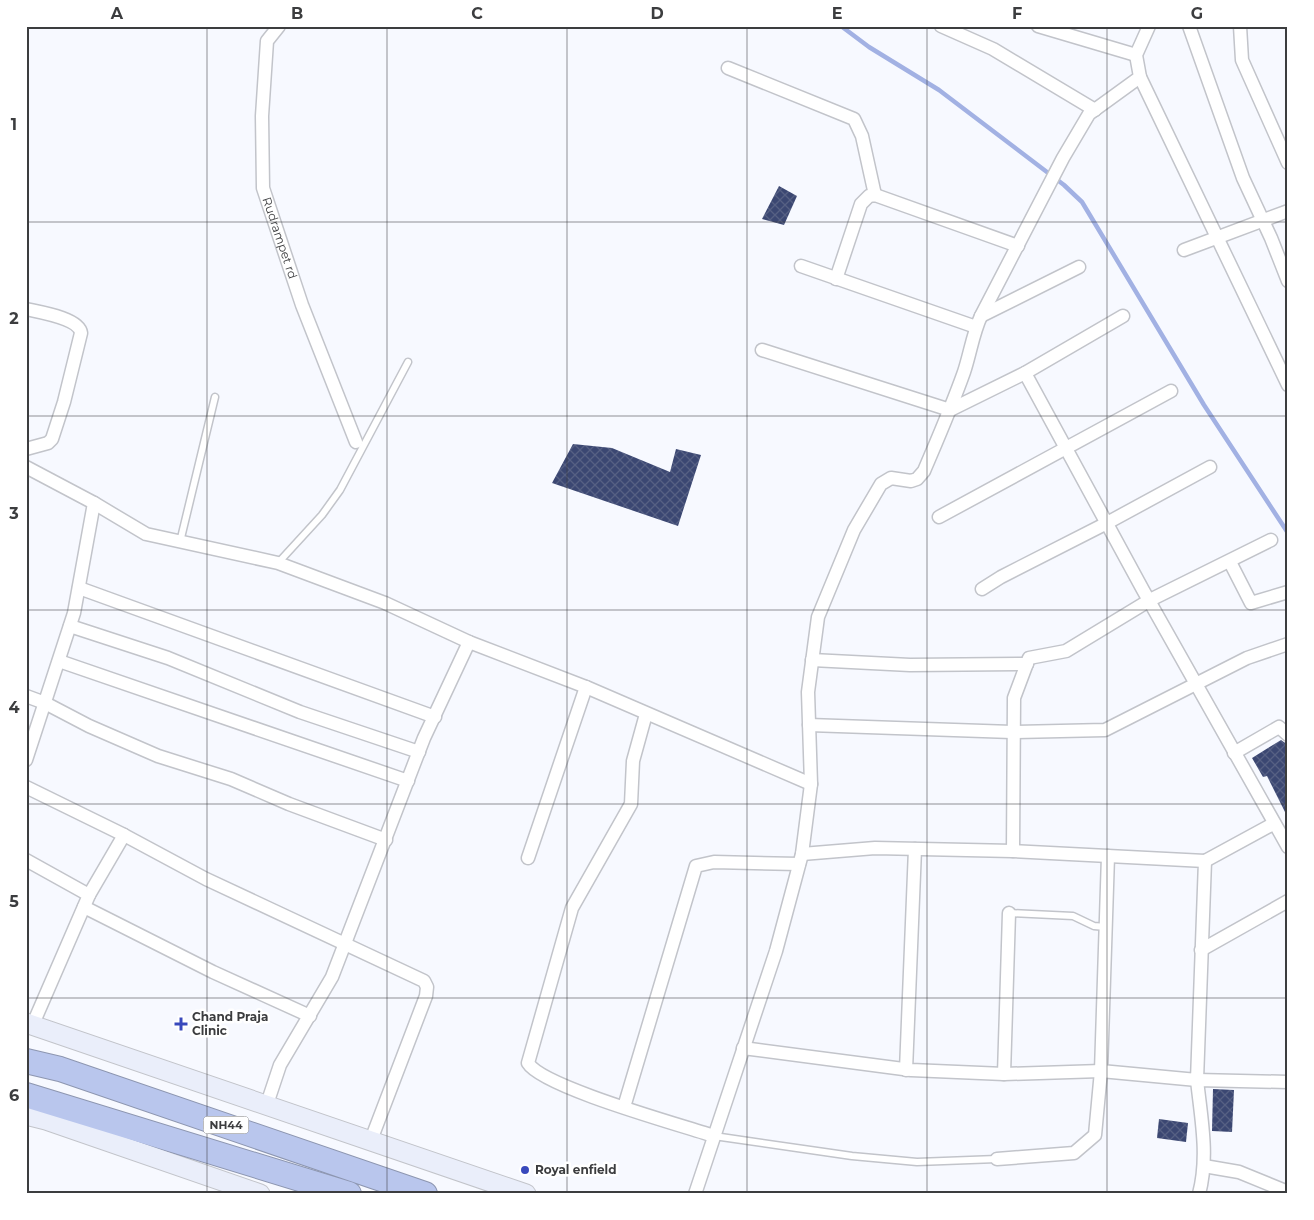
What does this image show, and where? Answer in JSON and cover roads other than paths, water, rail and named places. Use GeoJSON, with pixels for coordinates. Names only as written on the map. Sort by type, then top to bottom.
{"type":"FeatureCollection","features":[{"type":"Feature","properties":{"kind":"highway","name":"NH44"},"geometry":{"type":"LineString","coordinates":[[26,1061],[60,1069],[425,1194]]}},
{"type":"Feature","properties":{"kind":"highway","name":"NH44"},"geometry":{"type":"LineString","coordinates":[[26,1095],[348,1194]]}},
{"type":"Feature","properties":{"kind":"street","name":"Rudrampet rd"},"geometry":{"type":"LineString","coordinates":[[279,26],[267,41],[262,116],[263,188],[302,305],[356,442]]}},
{"type":"Feature","properties":{"kind":"street"},"geometry":{"type":"LineString","coordinates":[[941,26],[993,49],[1095,110]]}},
{"type":"Feature","properties":{"kind":"street"},"geometry":{"type":"LineString","coordinates":[[1038,26],[1136,55]]}},
{"type":"Feature","properties":{"kind":"street"},"geometry":{"type":"LineString","coordinates":[[1149,26],[1136,55],[1140,77],[1215,238],[1288,385]]}},
{"type":"Feature","properties":{"kind":"street"},"geometry":{"type":"LineString","coordinates":[[1189,26],[1243,178],[1263,220],[1288,281]]}},
{"type":"Feature","properties":{"kind":"street"},"geometry":{"type":"LineString","coordinates":[[1240,26],[1242,60],[1288,163]]}},
{"type":"Feature","properties":{"kind":"street"},"geometry":{"type":"LineString","coordinates":[[728,68],[854,119],[862,136],[875,196]]}},
{"type":"Feature","properties":{"kind":"street"},"geometry":{"type":"LineString","coordinates":[[694,1194],[776,951],[800,859],[812,784],[808,692],[818,617],[854,530],[881,484],[891,478],[917,479],[924,470],[950,410],[979,322],[1063,158],[1089,114],[1140,77]]}},
{"type":"Feature","properties":{"kind":"street"},"geometry":{"type":"LineString","coordinates":[[836,279],[861,204],[869,196],[875,196],[1018,246]]}},
{"type":"Feature","properties":{"kind":"street"},"geometry":{"type":"LineString","coordinates":[[1184,250],[1288,211]]}},
{"type":"Feature","properties":{"kind":"street"},"geometry":{"type":"LineString","coordinates":[[801,266],[836,279],[979,322],[1079,266]]}},
{"type":"Feature","properties":{"kind":"street"},"geometry":{"type":"LineString","coordinates":[[26,308],[71,321],[78,325],[81,332],[64,402],[52,439],[48,443],[26,449]]}},
{"type":"Feature","properties":{"kind":"street"},"geometry":{"type":"LineString","coordinates":[[762,350],[950,410],[1025,373],[1123,316]]}},
{"type":"Feature","properties":{"kind":"street"},"geometry":{"type":"LineString","coordinates":[[1025,373],[1234,753],[1280,828],[1288,847]]}},
{"type":"Feature","properties":{"kind":"street"},"geometry":{"type":"LineString","coordinates":[[939,517],[1170,391]]}},
{"type":"Feature","properties":{"kind":"street"},"geometry":{"type":"LineString","coordinates":[[26,467],[146,534],[278,563],[385,603],[469,642],[586,687],[812,784]]}},
{"type":"Feature","properties":{"kind":"street"},"geometry":{"type":"LineString","coordinates":[[982,589],[1001,577],[1107,523],[1210,467]]}},
{"type":"Feature","properties":{"kind":"street"},"geometry":{"type":"LineString","coordinates":[[26,760],[70,626],[94,504]]}},
{"type":"Feature","properties":{"kind":"street"},"geometry":{"type":"LineString","coordinates":[[1013,851],[1012,732],[1014,698],[1028,658],[1066,651],[1150,600],[1271,540]]}},
{"type":"Feature","properties":{"kind":"street"},"geometry":{"type":"LineString","coordinates":[[1230,562],[1251,603],[1288,592]]}},
{"type":"Feature","properties":{"kind":"street"},"geometry":{"type":"LineString","coordinates":[[79,588],[435,717]]}},
{"type":"Feature","properties":{"kind":"street"},"geometry":{"type":"LineString","coordinates":[[70,626],[168,658],[300,712],[419,752]]}},
{"type":"Feature","properties":{"kind":"street"},"geometry":{"type":"LineString","coordinates":[[267,1104],[280,1065],[332,978],[419,752],[469,642]]}},
{"type":"Feature","properties":{"kind":"street"},"geometry":{"type":"LineString","coordinates":[[809,725],[1012,732],[1105,730],[1247,658],[1288,644]]}},
{"type":"Feature","properties":{"kind":"street"},"geometry":{"type":"LineString","coordinates":[[812,660],[910,665],[1027,664]]}},
{"type":"Feature","properties":{"kind":"street"},"geometry":{"type":"LineString","coordinates":[[59,661],[408,781]]}},
{"type":"Feature","properties":{"kind":"street"},"geometry":{"type":"LineString","coordinates":[[528,858],[586,687]]}},
{"type":"Feature","properties":{"kind":"street"},"geometry":{"type":"LineString","coordinates":[[26,696],[45,702],[89,726],[158,756],[231,779],[386,840]]}},
{"type":"Feature","properties":{"kind":"street"},"geometry":{"type":"LineString","coordinates":[[646,714],[633,761],[631,804],[572,908],[528,1058],[530,1066],[540,1074],[582,1094],[714,1136]]}},
{"type":"Feature","properties":{"kind":"street"},"geometry":{"type":"LineString","coordinates":[[1234,753],[1279,727],[1288,735]]}},
{"type":"Feature","properties":{"kind":"street"},"geometry":{"type":"LineString","coordinates":[[26,787],[124,835],[206,879],[421,979],[427,987],[426,996],[371,1140]]}},
{"type":"Feature","properties":{"kind":"street"},"geometry":{"type":"LineString","coordinates":[[624,1107],[696,866],[714,862],[800,859],[875,848],[1013,851],[1205,861],[1280,828]]}},
{"type":"Feature","properties":{"kind":"street"},"geometry":{"type":"LineString","coordinates":[[124,835],[89,895],[30,1024],[526,1194]]}},
{"type":"Feature","properties":{"kind":"street"},"geometry":{"type":"LineString","coordinates":[[906,1070],[915,849]]}},
{"type":"Feature","properties":{"kind":"street"},"geometry":{"type":"LineString","coordinates":[[997,1159],[1074,1153],[1095,1135],[1101,1071],[1108,856]]}},
{"type":"Feature","properties":{"kind":"street"},"geometry":{"type":"LineString","coordinates":[[26,860],[89,895]]}},
{"type":"Feature","properties":{"kind":"street"},"geometry":{"type":"LineString","coordinates":[[1199,1194],[1204,1166],[1204,1135],[1197,1080],[1205,861]]}},
{"type":"Feature","properties":{"kind":"street"},"geometry":{"type":"LineString","coordinates":[[1202,950],[1288,901]]}},
{"type":"Feature","properties":{"kind":"street"},"geometry":{"type":"LineString","coordinates":[[84,907],[205,968],[310,1016]]}},
{"type":"Feature","properties":{"kind":"street"},"geometry":{"type":"LineString","coordinates":[[1004,1074],[1009,912]]}},
{"type":"Feature","properties":{"kind":"street"},"geometry":{"type":"LineString","coordinates":[[743,1048],[906,1070],[1004,1074],[1101,1071],[1197,1080],[1288,1082]]}},
{"type":"Feature","properties":{"kind":"street"},"geometry":{"type":"LineString","coordinates":[[26,1115],[46,1120],[260,1194]]}},
{"type":"Feature","properties":{"kind":"street"},"geometry":{"type":"LineString","coordinates":[[1204,1166],[1239,1172],[1288,1192]]}},
{"type":"Feature","properties":{"kind":"lane"},"geometry":{"type":"LineString","coordinates":[[278,563],[322,515],[340,490],[408,362]]}},
{"type":"Feature","properties":{"kind":"lane"},"geometry":{"type":"LineString","coordinates":[[180,542],[215,397]]}},
{"type":"Feature","properties":{"kind":"lane"},"geometry":{"type":"LineString","coordinates":[[1009,912],[1073,916],[1094,926],[1106,927]]}},
{"type":"Feature","properties":{"kind":"lane"},"geometry":{"type":"LineString","coordinates":[[714,1136],[852,1156],[917,1162],[997,1159]]}},
{"type":"Feature","properties":{"kind":"waterway"},"geometry":{"type":"LineString","coordinates":[[841,26],[869,47],[939,90],[1064,185],[1082,202],[1204,405],[1288,533]]}},
{"type":"Feature","properties":{"kind":"place","name":"Chand Praja Clinic"},"geometry":{"type":"Point","coordinates":[181,1024]}},
{"type":"Feature","properties":{"kind":"place","name":"Royal enfield"},"geometry":{"type":"Point","coordinates":[525,1170]}}]}
